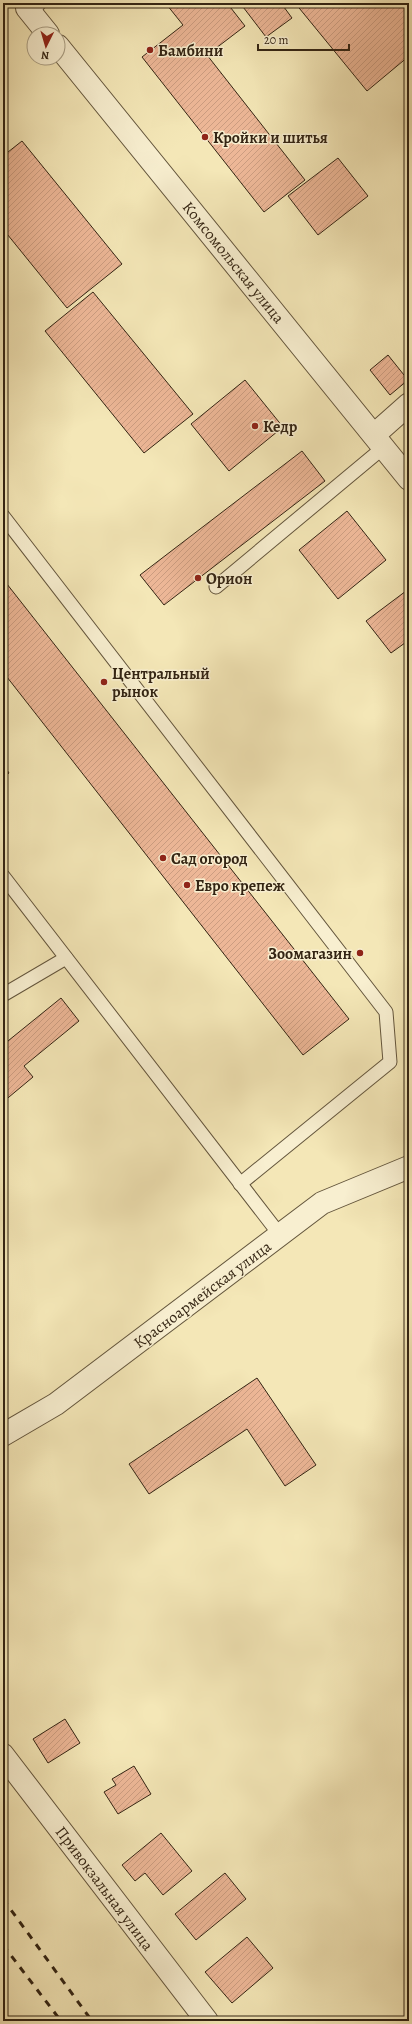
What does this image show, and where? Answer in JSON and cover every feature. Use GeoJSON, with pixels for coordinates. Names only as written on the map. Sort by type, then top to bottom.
{"type":"FeatureCollection","features":[{"type":"Feature","properties":{"kind":"street"},"geometry":{"type":"LineString","coordinates":[[28,5],[42,26]]}},
{"type":"Feature","properties":{"kind":"street","name":"Комсомольская улица"},"geometry":{"type":"LineString","coordinates":[[66,56],[409,480]]}},
{"type":"Feature","properties":{"kind":"street"},"geometry":{"type":"LineString","coordinates":[[379,441],[409,404]]}},
{"type":"Feature","properties":{"kind":"street","name":"Красноармейская улица"},"geometry":{"type":"LineString","coordinates":[[3,1435],[56,1404],[322,1202],[409,1167]]}},
{"type":"Feature","properties":{"kind":"street","name":"Привокзальная улица"},"geometry":{"type":"LineString","coordinates":[[3,1755],[207,2021]]}},
{"type":"Feature","properties":{"kind":"lane"},"geometry":{"type":"LineString","coordinates":[[216,587],[379,441]]}},
{"type":"Feature","properties":{"kind":"lane"},"geometry":{"type":"LineString","coordinates":[[3,516],[386,1012],[390,1062],[240,1184]]}},
{"type":"Feature","properties":{"kind":"lane"},"geometry":{"type":"LineString","coordinates":[[3,876],[280,1235]]}},
{"type":"Feature","properties":{"kind":"lane"},"geometry":{"type":"LineString","coordinates":[[3,995],[66,958]]}},
{"type":"Feature","properties":{"kind":"building"},"geometry":{"type":"Polygon","coordinates":[[[170,3],[227,3],[245,26],[207,55],[305,180],[264,212],[142,57],[183,25],[167,5],[170,3]]]}},
{"type":"Feature","properties":{"kind":"building"},"geometry":{"type":"Polygon","coordinates":[[[240,3],[281,3],[292,18],[266,37],[240,3]]]}},
{"type":"Feature","properties":{"kind":"building"},"geometry":{"type":"Polygon","coordinates":[[[295,3],[406,3],[409,6],[409,56],[367,91],[295,3]]]}},
{"type":"Feature","properties":{"kind":"building"},"geometry":{"type":"Polygon","coordinates":[[[22,141],[122,264],[67,308],[3,229],[3,156],[22,141]]]}},
{"type":"Feature","properties":{"kind":"building"},"geometry":{"type":"Polygon","coordinates":[[[338,158],[368,196],[318,235],[288,196],[338,158]]]}},
{"type":"Feature","properties":{"kind":"building"},"geometry":{"type":"Polygon","coordinates":[[[93,292],[193,414],[144,453],[45,331],[93,292]]]}},
{"type":"Feature","properties":{"kind":"building"},"geometry":{"type":"Polygon","coordinates":[[[388,355],[408,380],[390,395],[370,370],[388,355]]]}},
{"type":"Feature","properties":{"kind":"building"},"geometry":{"type":"Polygon","coordinates":[[[245,380],[283,427],[229,471],[191,424],[245,380]]]}},
{"type":"Feature","properties":{"kind":"building"},"geometry":{"type":"Polygon","coordinates":[[[302,451],[325,481],[164,605],[140,575],[302,451]]]}},
{"type":"Feature","properties":{"kind":"building"},"geometry":{"type":"Polygon","coordinates":[[[347,511],[386,560],[338,599],[299,550],[347,511]]]}},
{"type":"Feature","properties":{"kind":"building"},"geometry":{"type":"Polygon","coordinates":[[[3,579],[349,1019],[303,1055],[3,672],[3,579]]]}},
{"type":"Feature","properties":{"kind":"building"},"geometry":{"type":"Polygon","coordinates":[[[406,591],[409,595],[409,640],[391,653],[366,621],[406,591]]]}},
{"type":"Feature","properties":{"kind":"building"},"geometry":{"type":"Polygon","coordinates":[[[3,764],[9,773],[3,778],[3,764]]]}},
{"type":"Feature","properties":{"kind":"building"},"geometry":{"type":"Polygon","coordinates":[[[61,998],[79,1021],[24,1066],[33,1077],[3,1102],[3,1045],[61,998]]]}},
{"type":"Feature","properties":{"kind":"building"},"geometry":{"type":"Polygon","coordinates":[[[257,1378],[316,1465],[285,1486],[247,1429],[149,1494],[129,1464],[257,1378]]]}},
{"type":"Feature","properties":{"kind":"building"},"geometry":{"type":"Polygon","coordinates":[[[65,1719],[80,1743],[48,1763],[33,1739],[65,1719]]]}},
{"type":"Feature","properties":{"kind":"building"},"geometry":{"type":"Polygon","coordinates":[[[134,1766],[151,1794],[118,1814],[104,1792],[116,1785],[112,1779],[134,1766]]]}},
{"type":"Feature","properties":{"kind":"building"},"geometry":{"type":"Polygon","coordinates":[[[161,1833],[192,1871],[163,1895],[145,1873],[135,1881],[122,1865],[161,1833]]]}},
{"type":"Feature","properties":{"kind":"building"},"geometry":{"type":"Polygon","coordinates":[[[225,1873],[246,1899],[196,1940],[175,1914],[225,1873]]]}},
{"type":"Feature","properties":{"kind":"building"},"geometry":{"type":"Polygon","coordinates":[[[247,1937],[273,1968],[232,2003],[205,1972],[247,1937]]]}},
{"type":"Feature","properties":{"kind":"railway"},"geometry":{"type":"LineString","coordinates":[[3,1899],[92,2021]]}},
{"type":"Feature","properties":{"kind":"railway"},"geometry":{"type":"LineString","coordinates":[[3,1945],[61,2021]]}},
{"type":"Feature","properties":{"kind":"place","name":"Бамбини"},"geometry":{"type":"Point","coordinates":[150,50]}},
{"type":"Feature","properties":{"kind":"place","name":"Кройки и шитья"},"geometry":{"type":"Point","coordinates":[205,137]}},
{"type":"Feature","properties":{"kind":"place","name":"Кедр"},"geometry":{"type":"Point","coordinates":[255,426]}},
{"type":"Feature","properties":{"kind":"place","name":"Орион"},"geometry":{"type":"Point","coordinates":[198,578]}},
{"type":"Feature","properties":{"kind":"place","name":"Центральный рынок"},"geometry":{"type":"Point","coordinates":[104,682]}},
{"type":"Feature","properties":{"kind":"place","name":"Сад огород"},"geometry":{"type":"Point","coordinates":[163,858]}},
{"type":"Feature","properties":{"kind":"place","name":"Евро крепеж"},"geometry":{"type":"Point","coordinates":[187,885]}},
{"type":"Feature","properties":{"kind":"place","name":"Зоомагазин"},"geometry":{"type":"Point","coordinates":[360,953]}}]}
